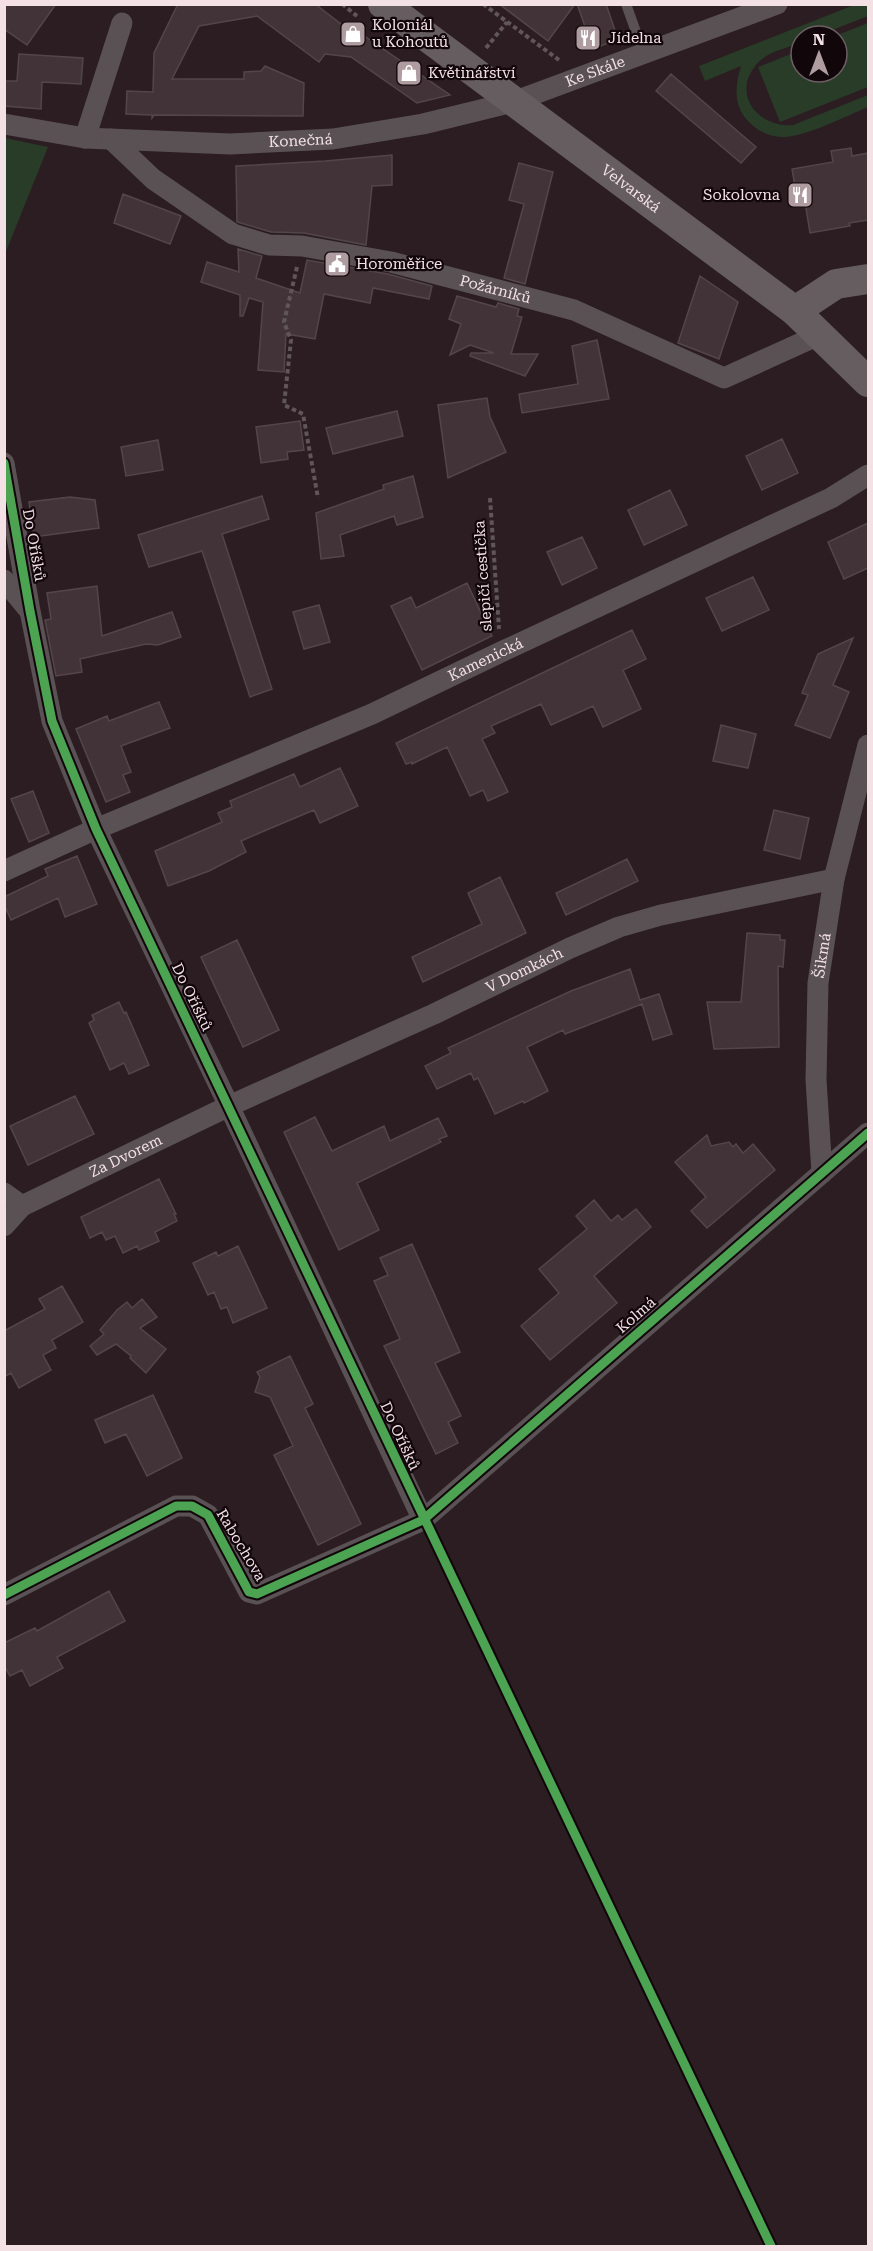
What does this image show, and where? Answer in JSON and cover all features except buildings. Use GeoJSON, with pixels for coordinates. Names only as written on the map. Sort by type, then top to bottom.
{"type":"FeatureCollection","features":[{"type":"Feature","properties":{"kind":"main road","name":"Velvarská"},"geometry":{"type":"LineString","coordinates":[[383,4],[795,311],[868,382]]}},
{"type":"Feature","properties":{"kind":"main road"},"geometry":{"type":"LineString","coordinates":[[795,311],[836,284],[868,279]]}},
{"type":"Feature","properties":{"kind":"street","name":"Ke Skále"},"geometry":{"type":"LineString","coordinates":[[513,102],[777,4]]}},
{"type":"Feature","properties":{"kind":"street"},"geometry":{"type":"LineString","coordinates":[[85,138],[122,23]]}},
{"type":"Feature","properties":{"kind":"street","name":"Konečná"},"geometry":{"type":"LineString","coordinates":[[4,124],[85,138],[230,144],[333,139],[423,124],[513,102]]}},
{"type":"Feature","properties":{"kind":"street","name":"Požárníků"},"geometry":{"type":"LineString","coordinates":[[111,139],[153,179],[233,234],[269,245],[302,246],[391,262],[574,310],[724,378],[821,334]]}},
{"type":"Feature","properties":{"kind":"street","name":"Do Oříšků"},"geometry":{"type":"LineString","coordinates":[[4,463],[52,721],[96,829],[423,1520]]}},
{"type":"Feature","properties":{"kind":"street","name":"Kamenická"},"geometry":{"type":"LineString","coordinates":[[4,871],[96,829],[372,714],[831,498],[868,475]]}},
{"type":"Feature","properties":{"kind":"street"},"geometry":{"type":"LineString","coordinates":[[4,580],[30,611]]}},
{"type":"Feature","properties":{"kind":"street","name":"Šikmá"},"geometry":{"type":"LineString","coordinates":[[822,1173],[816,1080],[818,983],[834,879],[868,745]]}},
{"type":"Feature","properties":{"kind":"street","name":"V Domkách"},"geometry":{"type":"LineString","coordinates":[[229,1106],[434,1014],[570,948],[619,927],[661,915],[834,879]]}},
{"type":"Feature","properties":{"kind":"street","name":"Za Dvorem"},"geometry":{"type":"LineString","coordinates":[[4,1226],[22,1206],[229,1106]]}},
{"type":"Feature","properties":{"kind":"street","name":"Kolmá"},"geometry":{"type":"LineString","coordinates":[[423,1520],[868,1133]]}},
{"type":"Feature","properties":{"kind":"street"},"geometry":{"type":"LineString","coordinates":[[4,1193],[22,1206]]}},
{"type":"Feature","properties":{"kind":"street","name":"Rabochova"},"geometry":{"type":"LineString","coordinates":[[4,1595],[176,1506],[192,1506],[208,1515],[240,1579],[249,1592],[257,1594],[423,1520]]}},
{"type":"Feature","properties":{"kind":"lane"},"geometry":{"type":"LineString","coordinates":[[626,4],[644,54]]}},
{"type":"Feature","properties":{"kind":"path"},"geometry":{"type":"LineString","coordinates":[[483,4],[562,62],[552,66]]}},
{"type":"Feature","properties":{"kind":"path"},"geometry":{"type":"LineString","coordinates":[[477,43],[486,49],[507,22]]}},
{"type":"Feature","properties":{"kind":"path"},"geometry":{"type":"LineString","coordinates":[[302,246],[284,322],[291,340],[284,405],[303,414],[318,498]]}},
{"type":"Feature","properties":{"kind":"green space"},"geometry":{"type":"Polygon","coordinates":[[[854,5],[868,5],[868,16],[848,24],[806,24],[854,5]]]}},
{"type":"Feature","properties":{"kind":"green space"},"geometry":{"type":"Polygon","coordinates":[[[868,23],[868,87],[780,122],[758,67],[789,55],[789,84],[849,84],[849,30],[868,23]]]}},
{"type":"Feature","properties":{"kind":"green space"},"geometry":{"type":"Polygon","coordinates":[[[789,31],[789,47],[765,57],[749,76],[746,87],[748,98],[752,107],[760,115],[781,125],[793,125],[868,95],[868,107],[801,134],[777,137],[768,135],[749,122],[740,109],[737,81],[741,66],[705,81],[699,66],[789,31]]]}},
{"type":"Feature","properties":{"kind":"green space"},"geometry":{"type":"Polygon","coordinates":[[[4,138],[48,147],[5,254],[4,138]]]}},
{"type":"Feature","properties":{"kind":"cycle path"},"geometry":{"type":"LineString","coordinates":[[4,463],[52,721],[96,829],[771,2246]]}},
{"type":"Feature","properties":{"kind":"cycle path"},"geometry":{"type":"LineString","coordinates":[[4,1595],[176,1506],[192,1506],[208,1515],[249,1592],[257,1594],[423,1520],[868,1133]]}},
{"type":"Feature","properties":{"kind":"place","name":"Koloniál u Kohoutů"},"geometry":{"type":"Point","coordinates":[353,34]}},
{"type":"Feature","properties":{"kind":"place","name":"Jídelna"},"geometry":{"type":"Point","coordinates":[588,38]}},
{"type":"Feature","properties":{"kind":"place","name":"Květinářství"},"geometry":{"type":"Point","coordinates":[409,73]}},
{"type":"Feature","properties":{"kind":"place","name":"Sokolovna"},"geometry":{"type":"Point","coordinates":[800,195]}},
{"type":"Feature","properties":{"kind":"place","name":"Horoměřice"},"geometry":{"type":"Point","coordinates":[337,264]}}]}
